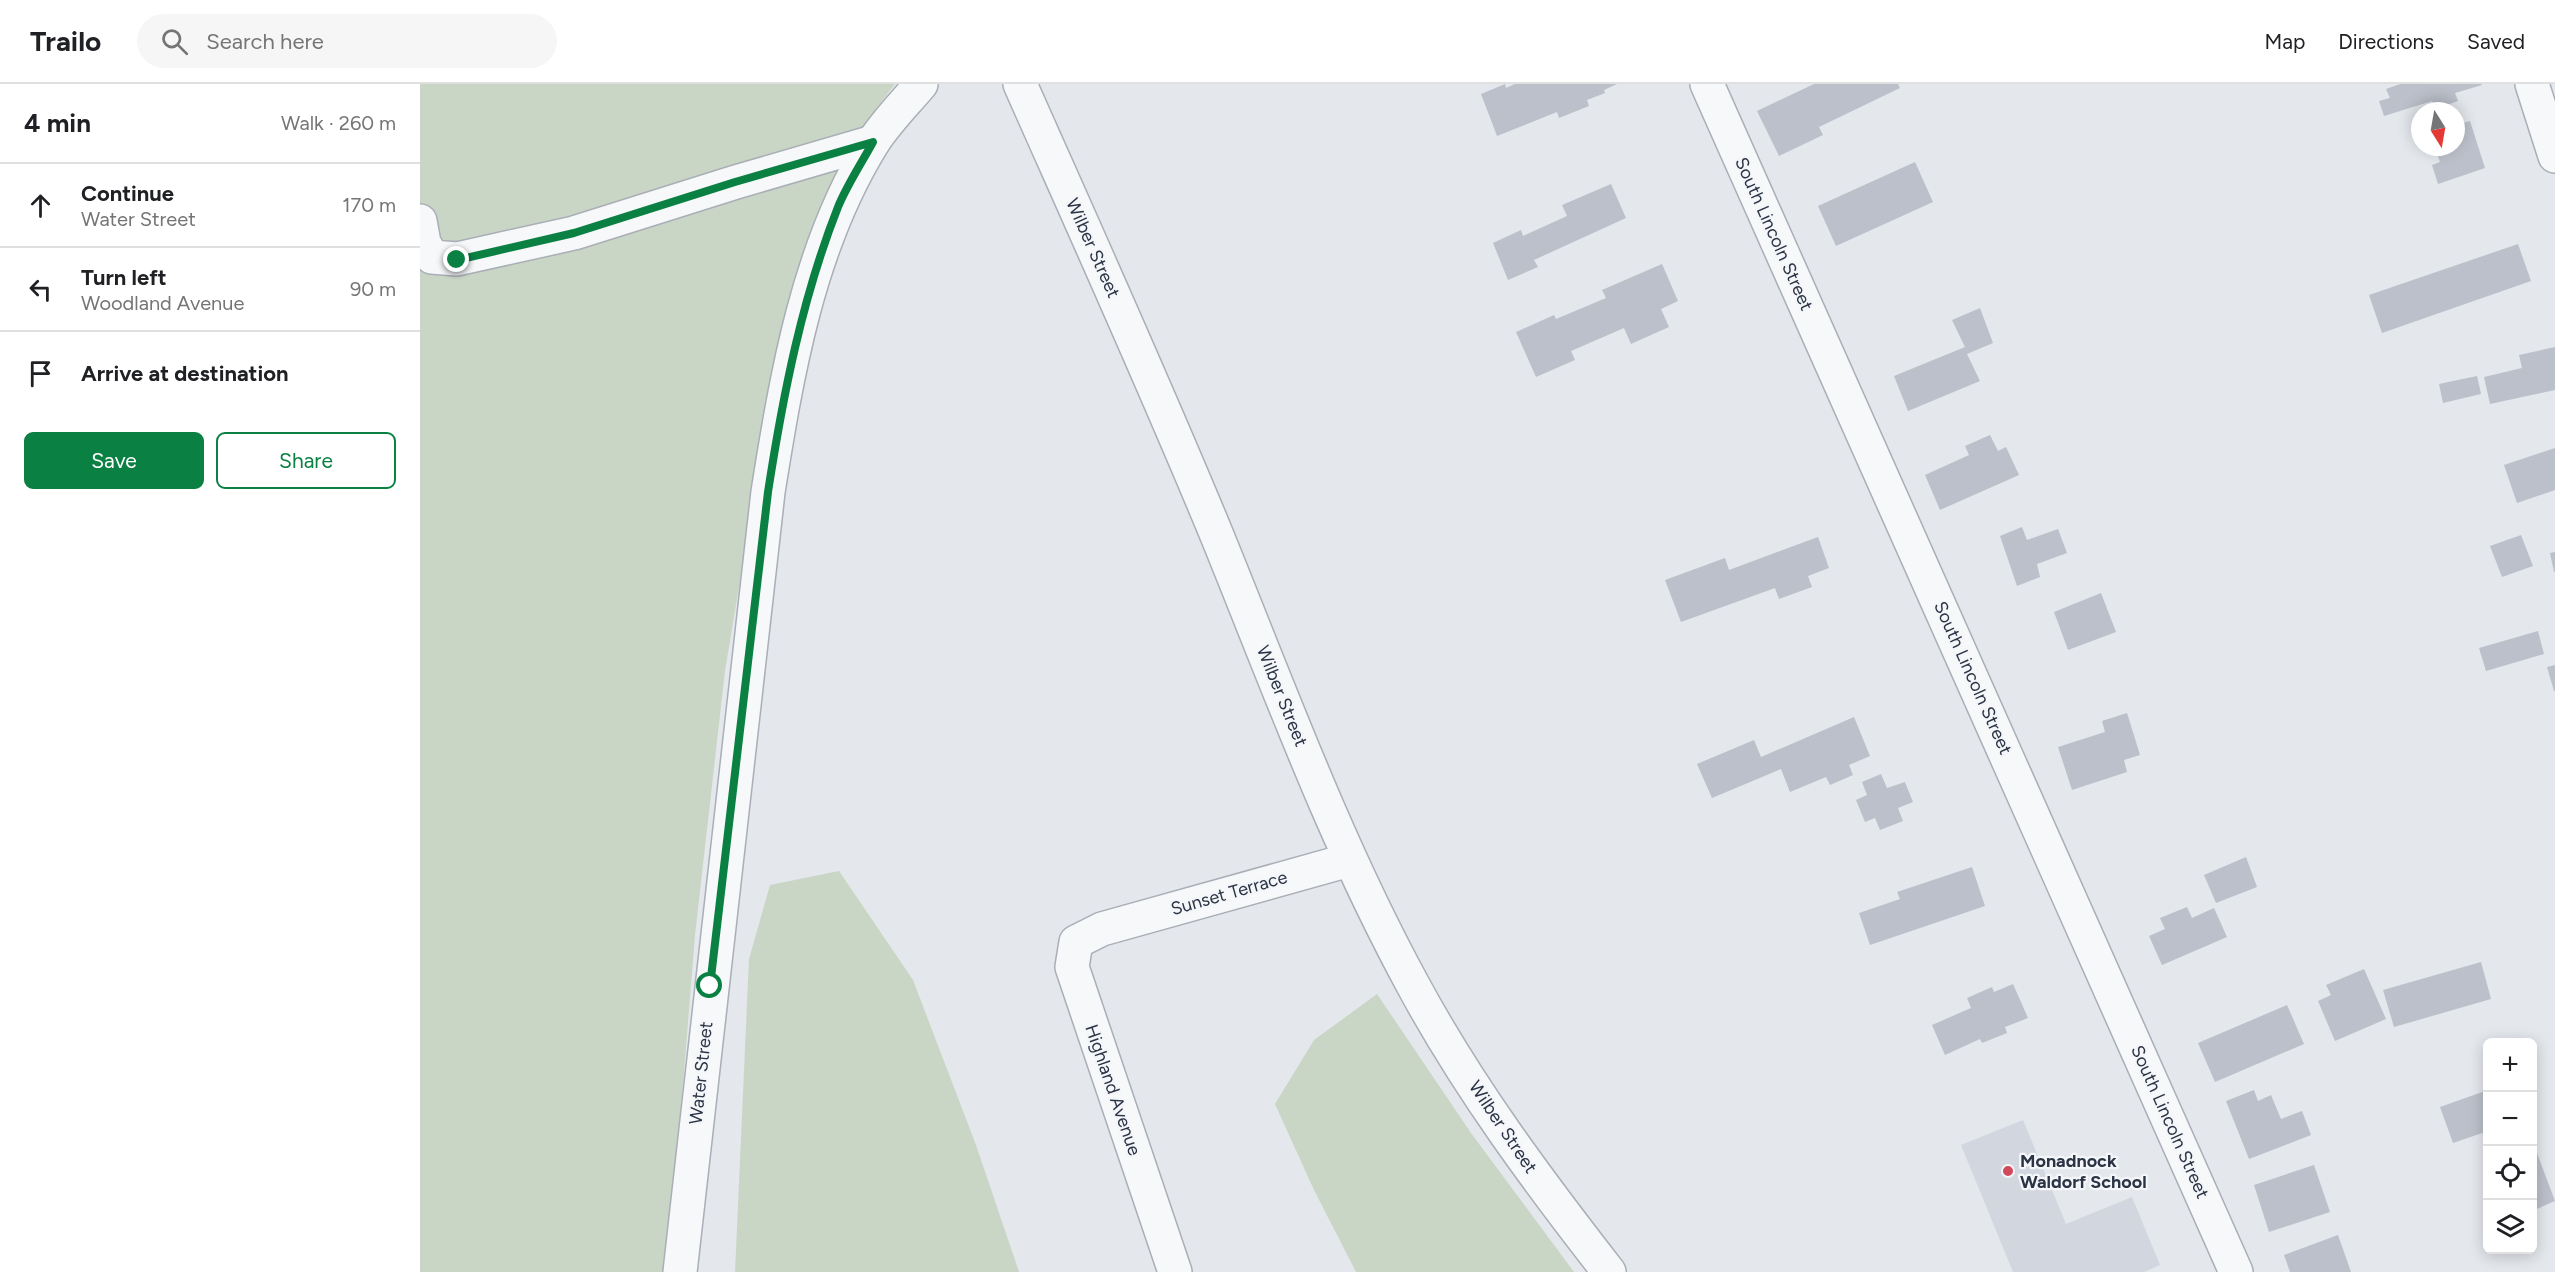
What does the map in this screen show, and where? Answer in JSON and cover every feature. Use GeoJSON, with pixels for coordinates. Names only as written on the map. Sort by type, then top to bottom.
{"type":"FeatureCollection","features":[{"type":"Feature","properties":{"kind":"street","name":"Water Street"},"geometry":{"type":"LineString","coordinates":[[680,1272],[768,492],[791,365],[815,270],[839,205],[873,142],[921,84]]}},
{"type":"Feature","properties":{"kind":"street","name":"Wilber Street"},"geometry":{"type":"LineString","coordinates":[[1020,84],[1177,439],[1349,860],[1414,987],[1479,1093],[1537,1179],[1609,1272]]}},
{"type":"Feature","properties":{"kind":"street","name":"South Lincoln Street"},"geometry":{"type":"LineString","coordinates":[[1707,84],[2236,1272]]}},
{"type":"Feature","properties":{"kind":"street"},"geometry":{"type":"LineString","coordinates":[[2532,84],[2555,156]]}},
{"type":"Feature","properties":{"kind":"street"},"geometry":{"type":"LineString","coordinates":[[420,221],[424,243],[432,257],[457,260],[574,233],[735,182],[873,142]]}},
{"type":"Feature","properties":{"kind":"street","name":"Sunset Terrace"},"geometry":{"type":"LineString","coordinates":[[1110,927],[1349,860]]}},
{"type":"Feature","properties":{"kind":"street","name":"Highland Avenue"},"geometry":{"type":"LineString","coordinates":[[1110,927],[1076,942],[1071,967],[1176,1272]]}},
{"type":"Feature","properties":{"kind":"shaded area","name":"Monadnock Waldorf School"},"geometry":{"type":"Polygon","coordinates":[[[2023,1120],[2066,1224],[2132,1197],[2160,1265],[2144,1272],[2013,1272],[1961,1145],[2023,1120]]]}},
{"type":"Feature","properties":{"kind":"green space"},"geometry":{"type":"Polygon","coordinates":[[[420,84],[895,84],[875,110],[811,229],[779,348],[725,671],[695,935],[668,1272],[420,1272],[420,84]]]}},
{"type":"Feature","properties":{"kind":"green space"},"geometry":{"type":"Polygon","coordinates":[[[839,871],[913,980],[976,1145],[1019,1272],[735,1272],[749,959],[770,885],[839,871]]]}},
{"type":"Feature","properties":{"kind":"green space"},"geometry":{"type":"Polygon","coordinates":[[[1377,994],[1471,1133],[1574,1272],[1356,1272],[1314,1190],[1275,1104],[1314,1040],[1377,994]]]}},
{"type":"Feature","properties":{"kind":"building"},"geometry":{"type":"Polygon","coordinates":[[[1505,84],[1506,88],[1515,84],[1617,84],[1604,90],[1605,93],[1587,100],[1589,106],[1559,118],[1557,112],[1497,136],[1481,94],[1505,84]]]}},
{"type":"Feature","properties":{"kind":"building"},"geometry":{"type":"Polygon","coordinates":[[[1814,84],[1898,84],[1900,88],[1819,127],[1823,135],[1779,156],[1757,111],[1814,84]]]}},
{"type":"Feature","properties":{"kind":"building"},"geometry":{"type":"Polygon","coordinates":[[[2400,84],[2482,85],[2455,93],[2458,101],[2455,102],[2411,102],[2411,108],[2384,116],[2379,101],[2390,98],[2386,89],[2400,84]]]}},
{"type":"Feature","properties":{"kind":"building"},"geometry":{"type":"Polygon","coordinates":[[[2470,121],[2485,168],[2438,184],[2432,165],[2440,162],[2438,156],[2465,156],[2465,122],[2470,121]]]}},
{"type":"Feature","properties":{"kind":"building"},"geometry":{"type":"Polygon","coordinates":[[[1915,162],[1933,202],[1836,246],[1818,206],[1915,162]]]}},
{"type":"Feature","properties":{"kind":"building"},"geometry":{"type":"Polygon","coordinates":[[[1611,184],[1626,218],[1534,260],[1538,267],[1508,280],[1493,243],[1521,230],[1523,236],[1567,216],[1562,205],[1611,184]]]}},
{"type":"Feature","properties":{"kind":"building"},"geometry":{"type":"Polygon","coordinates":[[[2518,244],[2531,281],[2382,333],[2369,295],[2518,244]]]}},
{"type":"Feature","properties":{"kind":"building"},"geometry":{"type":"Polygon","coordinates":[[[1662,264],[1678,301],[1661,309],[1669,327],[1631,344],[1624,328],[1571,351],[1575,360],[1536,377],[1516,332],[1554,315],[1556,319],[1606,298],[1602,290],[1662,264]]]}},
{"type":"Feature","properties":{"kind":"building"},"geometry":{"type":"Polygon","coordinates":[[[1980,308],[1993,343],[1967,354],[1980,381],[1908,411],[1894,376],[1965,347],[1952,320],[1980,308]]]}},
{"type":"Feature","properties":{"kind":"building"},"geometry":{"type":"Polygon","coordinates":[[[2555,347],[2555,390],[2490,404],[2484,377],[2522,368],[2519,355],[2555,347]]]}},
{"type":"Feature","properties":{"kind":"building"},"geometry":{"type":"Polygon","coordinates":[[[2477,376],[2481,394],[2443,403],[2439,384],[2477,376]]]}},
{"type":"Feature","properties":{"kind":"building"},"geometry":{"type":"Polygon","coordinates":[[[1990,435],[1998,451],[2006,447],[2019,475],[1940,510],[1925,475],[1969,455],[1965,446],[1990,435]]]}},
{"type":"Feature","properties":{"kind":"building"},"geometry":{"type":"Polygon","coordinates":[[[2555,448],[2555,490],[2517,503],[2504,465],[2555,448]]]}},
{"type":"Feature","properties":{"kind":"building"},"geometry":{"type":"Polygon","coordinates":[[[2022,527],[2027,540],[2058,529],[2067,553],[2037,564],[2040,577],[2017,586],[2000,536],[2022,527]]]}},
{"type":"Feature","properties":{"kind":"building"},"geometry":{"type":"Polygon","coordinates":[[[2521,535],[2533,566],[2502,577],[2490,546],[2521,535]]]}},
{"type":"Feature","properties":{"kind":"building"},"geometry":{"type":"Polygon","coordinates":[[[1818,537],[1829,568],[1808,576],[1812,587],[1779,599],[1775,588],[1681,622],[1665,580],[1725,558],[1729,570],[1818,537]]]}},
{"type":"Feature","properties":{"kind":"building"},"geometry":{"type":"Polygon","coordinates":[[[2555,552],[2555,572],[2554,572],[2550,553],[2555,552]]]}},
{"type":"Feature","properties":{"kind":"building"},"geometry":{"type":"Polygon","coordinates":[[[2101,593],[2116,632],[2068,650],[2054,612],[2101,593]]]}},
{"type":"Feature","properties":{"kind":"building"},"geometry":{"type":"Polygon","coordinates":[[[2538,631],[2544,654],[2486,671],[2479,648],[2538,631]]]}},
{"type":"Feature","properties":{"kind":"building"},"geometry":{"type":"Polygon","coordinates":[[[2555,665],[2555,691],[2554,691],[2547,667],[2555,665]]]}},
{"type":"Feature","properties":{"kind":"building"},"geometry":{"type":"Polygon","coordinates":[[[2127,713],[2140,755],[2124,760],[2127,772],[2072,790],[2058,747],[2105,732],[2102,721],[2127,713]]]}},
{"type":"Feature","properties":{"kind":"building"},"geometry":{"type":"Polygon","coordinates":[[[1854,717],[1870,756],[1849,765],[1853,775],[1830,785],[1826,777],[1790,792],[1781,769],[1712,798],[1697,764],[1754,740],[1761,757],[1854,717]]]}},
{"type":"Feature","properties":{"kind":"building"},"geometry":{"type":"Polygon","coordinates":[[[1881,774],[1887,788],[1905,782],[1913,802],[1898,808],[1903,821],[1880,830],[1875,818],[1865,822],[1856,800],[1867,795],[1862,782],[1881,774]]]}},
{"type":"Feature","properties":{"kind":"building"},"geometry":{"type":"Polygon","coordinates":[[[2246,857],[2257,887],[2216,903],[2204,875],[2246,857]]]}},
{"type":"Feature","properties":{"kind":"building"},"geometry":{"type":"Polygon","coordinates":[[[1972,867],[1985,906],[1870,945],[1859,913],[1900,899],[1897,892],[1972,867]]]}},
{"type":"Feature","properties":{"kind":"building"},"geometry":{"type":"Polygon","coordinates":[[[2187,907],[2192,918],[2214,908],[2227,937],[2162,965],[2149,936],[2165,929],[2160,918],[2187,907]]]}},
{"type":"Feature","properties":{"kind":"building"},"geometry":{"type":"Polygon","coordinates":[[[2481,962],[2491,999],[2394,1027],[2383,990],[2481,962]]]}},
{"type":"Feature","properties":{"kind":"building"},"geometry":{"type":"Polygon","coordinates":[[[2364,969],[2386,1019],[2335,1041],[2318,1001],[2331,995],[2326,985],[2364,969]]]}},
{"type":"Feature","properties":{"kind":"building"},"geometry":{"type":"Polygon","coordinates":[[[2013,984],[2028,1018],[2005,1027],[2007,1033],[1982,1043],[1980,1039],[1945,1055],[1932,1025],[1971,1008],[1967,998],[1992,987],[1994,992],[2013,984]]]}},
{"type":"Feature","properties":{"kind":"building"},"geometry":{"type":"Polygon","coordinates":[[[2287,1005],[2304,1044],[2215,1082],[2198,1043],[2287,1005]]]}},
{"type":"Feature","properties":{"kind":"building"},"geometry":{"type":"Polygon","coordinates":[[[2254,1090],[2258,1101],[2271,1095],[2281,1119],[2302,1111],[2311,1135],[2249,1159],[2226,1101],[2254,1090]]]}},
{"type":"Feature","properties":{"kind":"building"},"geometry":{"type":"Polygon","coordinates":[[[2483,1092],[2483,1133],[2453,1143],[2440,1107],[2483,1092]]]}},
{"type":"Feature","properties":{"kind":"building"},"geometry":{"type":"Polygon","coordinates":[[[2537,1153],[2555,1201],[2537,1209],[2537,1153]]]}},
{"type":"Feature","properties":{"kind":"building"},"geometry":{"type":"Polygon","coordinates":[[[2314,1165],[2330,1212],[2269,1232],[2254,1185],[2314,1165]]]}},
{"type":"Feature","properties":{"kind":"building"},"geometry":{"type":"Polygon","coordinates":[[[2338,1235],[2351,1272],[2290,1272],[2284,1255],[2338,1235]]]}},
{"type":"Feature","properties":{"kind":"place","name":"Monadnock Waldorf School"},"geometry":{"type":"Point","coordinates":[2008,1171]}},
{"type":"Feature","properties":{"kind":"route"},"geometry":{"type":"LineString","coordinates":[[457,260],[574,233],[735,182],[873,142],[839,205],[815,270],[791,365],[777,435],[768,492],[710,986]]}}]}
